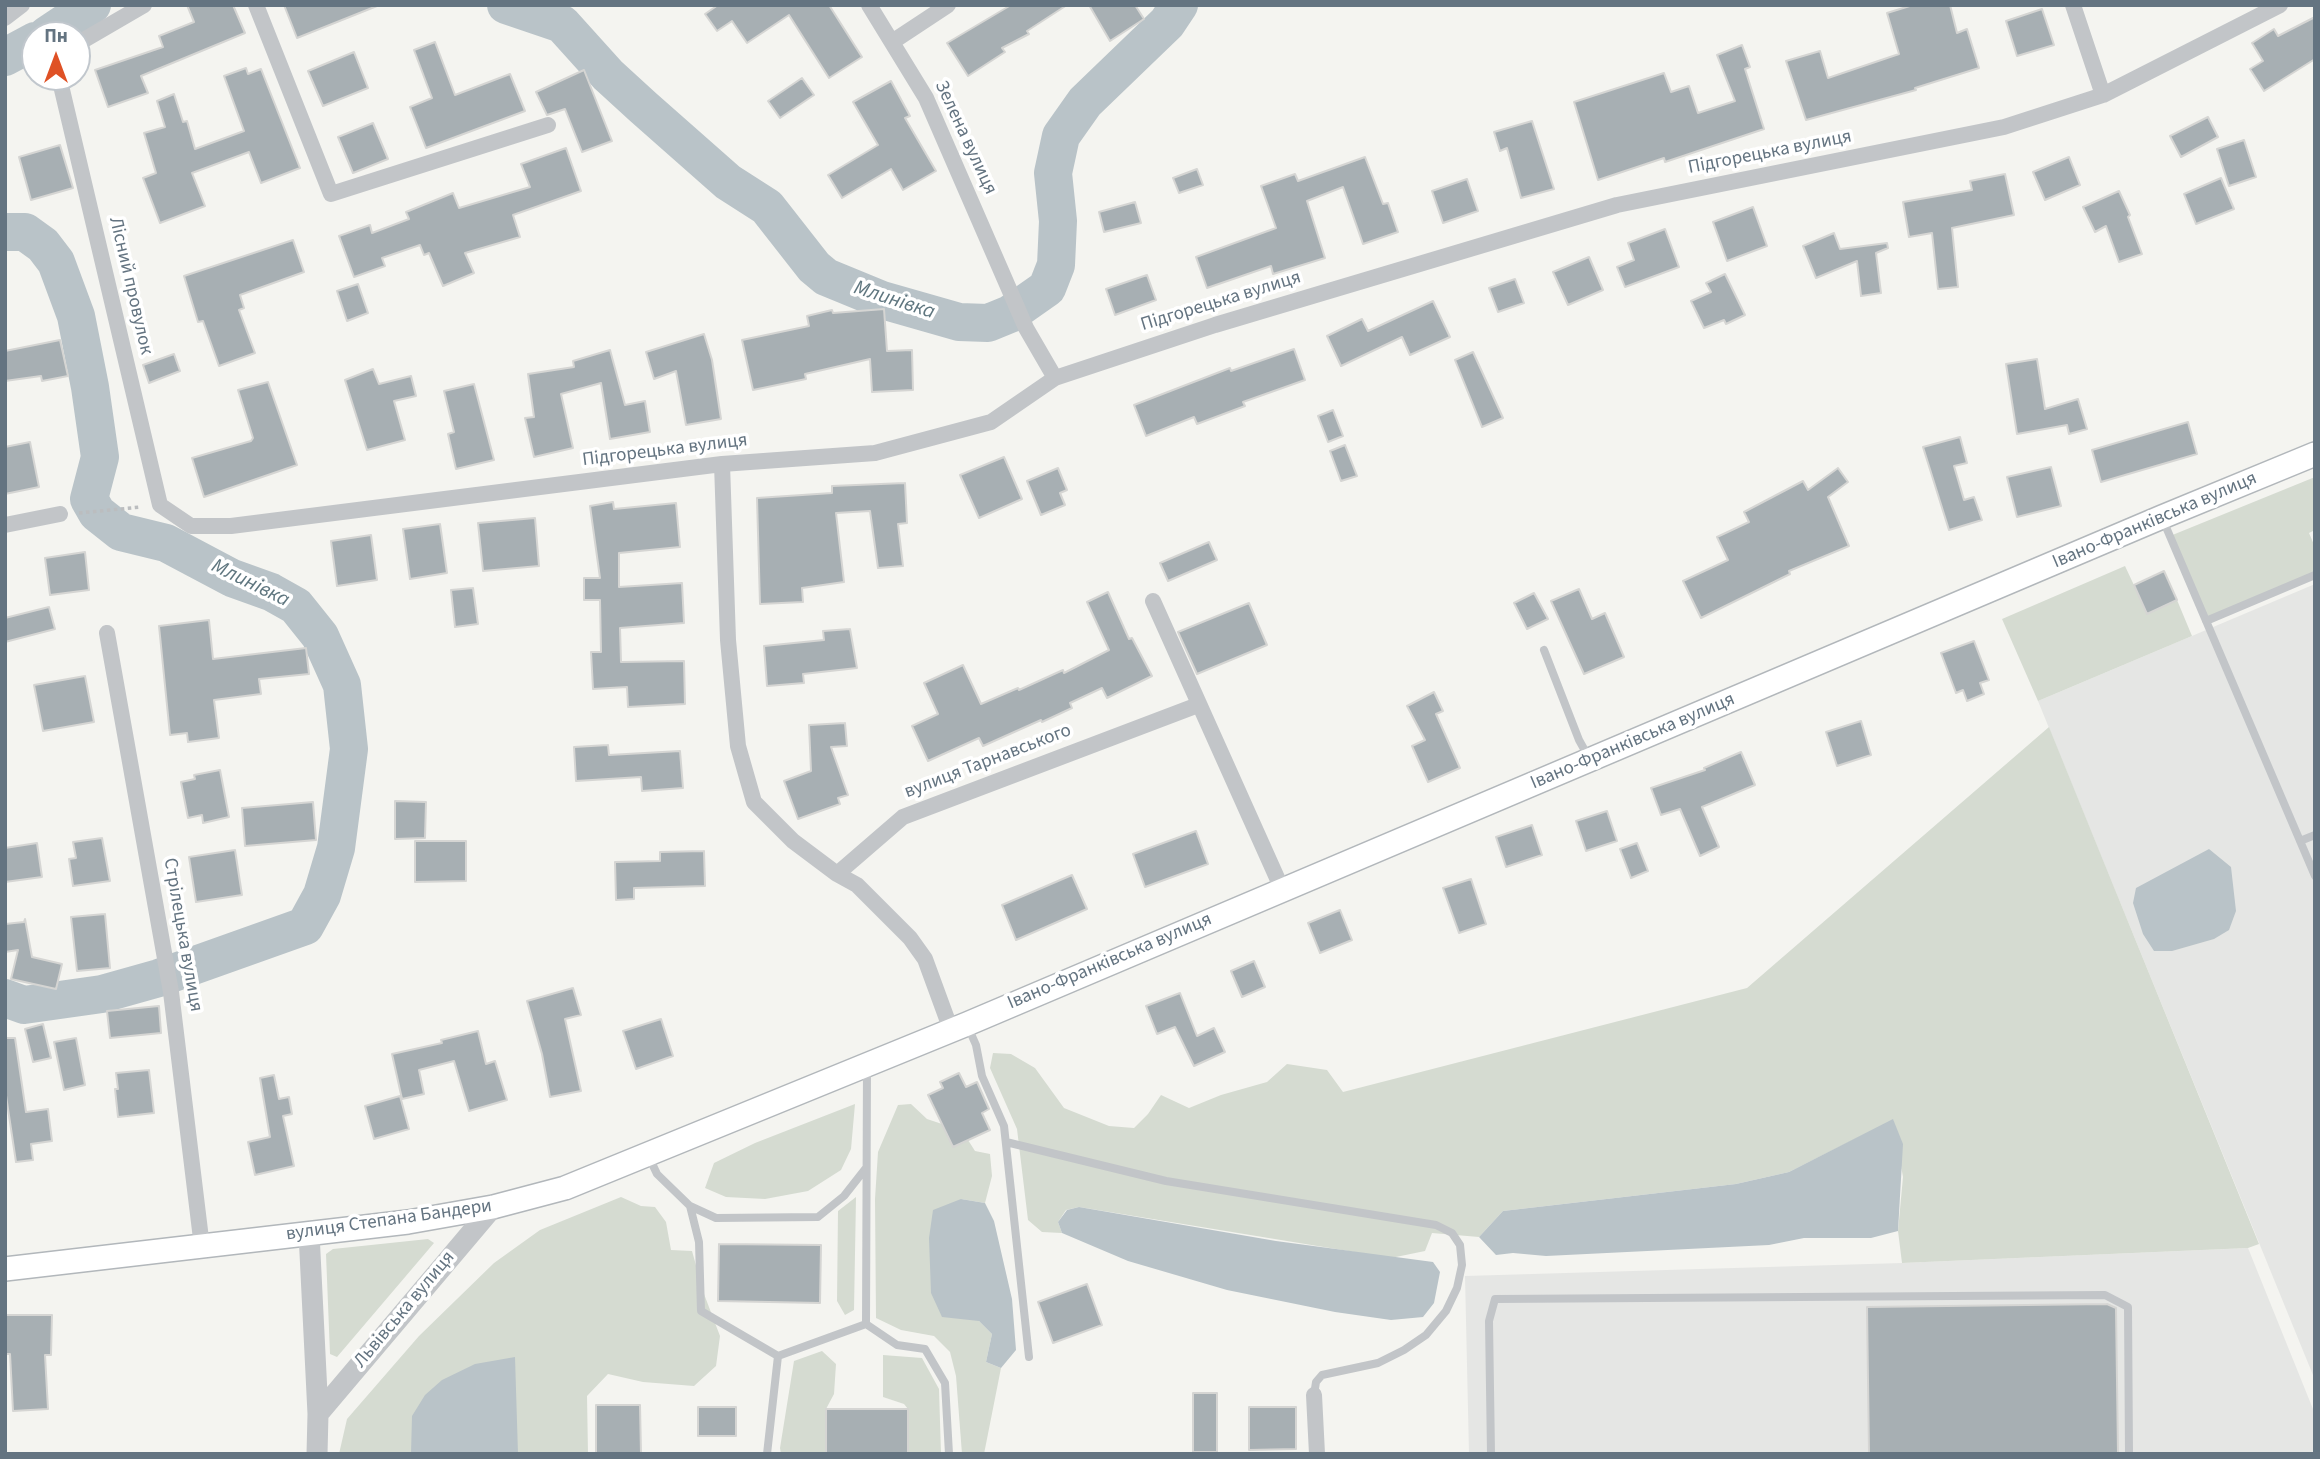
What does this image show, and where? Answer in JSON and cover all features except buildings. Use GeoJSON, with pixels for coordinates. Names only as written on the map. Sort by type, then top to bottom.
{"type":"FeatureCollection","features":[{"type":"Feature","properties":{"kind":"main road","name":"Івано-Франківська вулиця"},"geometry":{"type":"LineString","coordinates":[[959,1027],[2315,454]]}},
{"type":"Feature","properties":{"kind":"main road","name":"вулиця Степана Бандери"},"geometry":{"type":"LineString","coordinates":[[5,1269],[408,1222],[493,1207],[565,1188],[959,1027]]}},
{"type":"Feature","properties":{"kind":"street"},"geometry":{"type":"LineString","coordinates":[[5,18],[22,5]]}},
{"type":"Feature","properties":{"kind":"street"},"geometry":{"type":"LineString","coordinates":[[91,36],[144,5]]}},
{"type":"Feature","properties":{"kind":"street"},"geometry":{"type":"LineString","coordinates":[[256,5],[331,194],[548,125]]}},
{"type":"Feature","properties":{"kind":"street","name":"Зелена вулиця"},"geometry":{"type":"LineString","coordinates":[[869,5],[926,98],[1026,328],[1055,378]]}},
{"type":"Feature","properties":{"kind":"street"},"geometry":{"type":"LineString","coordinates":[[892,42],[948,5]]}},
{"type":"Feature","properties":{"kind":"street"},"geometry":{"type":"LineString","coordinates":[[2073,5],[2103,95]]}},
{"type":"Feature","properties":{"kind":"street","name":"Підгорецька вулиця"},"geometry":{"type":"LineString","coordinates":[[160,505],[191,526],[231,526],[722,464],[875,453],[991,422],[1055,378],[1215,325],[1617,205],[2004,127],[2103,95],[2280,5]]}},
{"type":"Feature","properties":{"kind":"street","name":"Лісний провулок"},"geometry":{"type":"LineString","coordinates":[[62,91],[160,505]]}},
{"type":"Feature","properties":{"kind":"street"},"geometry":{"type":"LineString","coordinates":[[722,464],[728,640],[738,747],[754,803],[793,841],[837,874],[857,885],[910,938],[925,959],[959,1027]]}},
{"type":"Feature","properties":{"kind":"street"},"geometry":{"type":"LineString","coordinates":[[5,525],[60,514]]}},
{"type":"Feature","properties":{"kind":"street"},"geometry":{"type":"LineString","coordinates":[[1153,601],[1282,889]]}},
{"type":"Feature","properties":{"kind":"street","name":"Стрілецька вулиця"},"geometry":{"type":"LineString","coordinates":[[107,633],[171,992],[202,1247]]}},
{"type":"Feature","properties":{"kind":"street","name":"вулиця Тарнавського"},"geometry":{"type":"LineString","coordinates":[[837,874],[904,817],[1198,705]]}},
{"type":"Feature","properties":{"kind":"street","name":"Львівська вулиця"},"geometry":{"type":"LineString","coordinates":[[318,1414],[493,1207]]}},
{"type":"Feature","properties":{"kind":"street"},"geometry":{"type":"LineString","coordinates":[[309,1233],[318,1414],[317,1454]]}},
{"type":"Feature","properties":{"kind":"street"},"geometry":{"type":"LineString","coordinates":[[1314,1395],[1317,1454]]}},
{"type":"Feature","properties":{"kind":"lane"},"geometry":{"type":"LineString","coordinates":[[2162,517],[2315,876]]}},
{"type":"Feature","properties":{"kind":"lane"},"geometry":{"type":"LineString","coordinates":[[2206,621],[2315,575]]}},
{"type":"Feature","properties":{"kind":"lane"},"geometry":{"type":"LineString","coordinates":[[1544,650],[1579,740],[1591,761]]}},
{"type":"Feature","properties":{"kind":"lane"},"geometry":{"type":"LineString","coordinates":[[2300,841],[2315,835]]}},
{"type":"Feature","properties":{"kind":"lane"},"geometry":{"type":"LineString","coordinates":[[959,1027],[976,1045],[982,1076],[1004,1126],[1029,1357]]}},
{"type":"Feature","properties":{"kind":"lane"},"geometry":{"type":"LineString","coordinates":[[866,1324],[867,1065]]}},
{"type":"Feature","properties":{"kind":"lane"},"geometry":{"type":"LineString","coordinates":[[1006,1142],[1166,1181],[1436,1225],[1452,1233],[1460,1245],[1462,1265],[1457,1288],[1446,1311],[1426,1335],[1378,1363],[1322,1375],[1316,1382],[1314,1395]]}},
{"type":"Feature","properties":{"kind":"lane"},"geometry":{"type":"LineString","coordinates":[[648,1154],[657,1174],[690,1206],[716,1218],[818,1217],[844,1196],[866,1167]]}},
{"type":"Feature","properties":{"kind":"lane"},"geometry":{"type":"LineString","coordinates":[[690,1206],[699,1242],[701,1311],[778,1356]]}},
{"type":"Feature","properties":{"kind":"lane"},"geometry":{"type":"LineString","coordinates":[[1491,1454],[1489,1321],[1495,1300],[2105,1295],[2128,1307],[2129,1454]]}},
{"type":"Feature","properties":{"kind":"lane"},"geometry":{"type":"LineString","coordinates":[[778,1356],[866,1324]]}},
{"type":"Feature","properties":{"kind":"lane"},"geometry":{"type":"LineString","coordinates":[[866,1324],[897,1345],[925,1349],[945,1384],[949,1454]]}},
{"type":"Feature","properties":{"kind":"lane"},"geometry":{"type":"LineString","coordinates":[[767,1454],[778,1356]]}},
{"type":"Feature","properties":{"kind":"path"},"geometry":{"type":"LineString","coordinates":[[60,514],[135,508]]}},
{"type":"Feature","properties":{"kind":"shaded area"},"geometry":{"type":"Polygon","coordinates":[[[2315,477],[2315,530],[2309,533],[2315,547],[2315,575],[2206,621],[2170,536],[2315,477]]]}},
{"type":"Feature","properties":{"kind":"shaded area"},"geometry":{"type":"Polygon","coordinates":[[[2125,566],[2147,613],[2177,600],[2192,636],[2038,701],[2002,619],[2125,566]]]}},
{"type":"Feature","properties":{"kind":"shaded area"},"geometry":{"type":"Polygon","coordinates":[[[2315,584],[2315,1380],[2038,701],[2315,584]]]}},
{"type":"Feature","properties":{"kind":"shaded area"},"geometry":{"type":"Polygon","coordinates":[[[2049,727],[2259,1244],[2248,1248],[1902,1263],[1898,1231],[1903,1177],[1893,1120],[1789,1172],[1736,1184],[1503,1211],[1479,1237],[1432,1233],[1425,1251],[1391,1258],[1079,1207],[1066,1210],[1058,1222],[1062,1233],[1042,1232],[1028,1220],[1017,1129],[990,1068],[993,1053],[1011,1054],[1035,1068],[1064,1108],[1109,1126],[1134,1128],[1161,1095],[1189,1108],[1221,1095],[1267,1082],[1287,1064],[1327,1070],[1343,1092],[1747,988],[2049,727]]]}},
{"type":"Feature","properties":{"kind":"shaded area"},"geometry":{"type":"Polygon","coordinates":[[[2209,849],[2231,867],[2236,911],[2229,930],[2214,939],[2172,951],[2154,951],[2143,934],[2133,903],[2136,888],[2209,849]]]}},
{"type":"Feature","properties":{"kind":"shaded area"},"geometry":{"type":"Polygon","coordinates":[[[855,1104],[851,1149],[841,1170],[808,1191],[765,1199],[726,1197],[705,1188],[714,1163],[755,1143],[855,1104]]]}},
{"type":"Feature","properties":{"kind":"shaded area"},"geometry":{"type":"Polygon","coordinates":[[[911,1104],[927,1119],[942,1124],[953,1147],[968,1140],[975,1151],[990,1154],[992,1176],[985,1203],[961,1199],[979,1321],[992,1334],[986,1362],[1001,1368],[984,1454],[962,1454],[956,1376],[950,1352],[934,1336],[901,1330],[876,1318],[875,1199],[878,1152],[898,1105],[911,1104]]]}},
{"type":"Feature","properties":{"kind":"shaded area"},"geometry":{"type":"Polygon","coordinates":[[[1893,1119],[1903,1144],[1898,1231],[1871,1238],[1804,1238],[1769,1245],[1546,1256],[1513,1253],[1496,1255],[1479,1237],[1503,1211],[1736,1184],[1789,1172],[1893,1119]]]}},
{"type":"Feature","properties":{"kind":"shaded area"},"geometry":{"type":"Polygon","coordinates":[[[621,1197],[641,1206],[655,1207],[666,1222],[671,1250],[692,1251],[720,1336],[716,1366],[694,1386],[643,1382],[608,1374],[587,1396],[588,1454],[339,1454],[347,1419],[419,1336],[494,1263],[540,1230],[621,1197]]]}},
{"type":"Feature","properties":{"kind":"shaded area"},"geometry":{"type":"Polygon","coordinates":[[[856,1197],[854,1310],[845,1315],[837,1301],[838,1211],[856,1197]]]}},
{"type":"Feature","properties":{"kind":"shaded area"},"geometry":{"type":"Polygon","coordinates":[[[961,1199],[985,1203],[994,1221],[1012,1299],[1016,1350],[1001,1368],[986,1362],[992,1334],[979,1321],[942,1317],[931,1293],[929,1238],[933,1210],[961,1199]]]}},
{"type":"Feature","properties":{"kind":"shaded area"},"geometry":{"type":"Polygon","coordinates":[[[1079,1207],[1276,1241],[1433,1262],[1440,1272],[1434,1303],[1423,1317],[1391,1320],[1335,1312],[1227,1290],[1128,1261],[1062,1233],[1058,1222],[1067,1210],[1079,1207]]]}},
{"type":"Feature","properties":{"kind":"shaded area"},"geometry":{"type":"Polygon","coordinates":[[[428,1239],[434,1243],[337,1357],[330,1354],[326,1254],[333,1249],[428,1239]]]}},
{"type":"Feature","properties":{"kind":"shaded area"},"geometry":{"type":"Polygon","coordinates":[[[2248,1248],[2315,1414],[2315,1454],[1469,1454],[1465,1276],[1902,1263],[2248,1248]]]}},
{"type":"Feature","properties":{"kind":"shaded area"},"geometry":{"type":"Polygon","coordinates":[[[822,1351],[836,1364],[834,1394],[826,1409],[826,1454],[781,1454],[794,1361],[822,1351]]]}},
{"type":"Feature","properties":{"kind":"shaded area"},"geometry":{"type":"Polygon","coordinates":[[[883,1355],[922,1358],[939,1389],[941,1454],[908,1454],[908,1409],[904,1404],[883,1397],[883,1355]]]}},
{"type":"Feature","properties":{"kind":"shaded area"},"geometry":{"type":"Polygon","coordinates":[[[515,1357],[518,1454],[411,1454],[412,1416],[425,1395],[442,1380],[475,1364],[515,1357]]]}},
{"type":"Feature","properties":{"kind":"waterway","name":"Млинівка"},"geometry":{"type":"LineString","coordinates":[[68,21],[92,5]]}},
{"type":"Feature","properties":{"kind":"waterway","name":"Млинівка"},"geometry":{"type":"LineString","coordinates":[[506,5],[562,24],[608,75],[643,107],[728,182],[767,207],[814,267],[826,277],[882,300],[959,322],[988,323],[1010,314],[1047,288],[1056,265],[1058,221],[1053,173],[1061,136],[1085,102],[1167,23],[1179,5]]}},
{"type":"Feature","properties":{"kind":"waterway","name":"Млинівка"},"geometry":{"type":"LineString","coordinates":[[5,57],[21,48]]}},
{"type":"Feature","properties":{"kind":"waterway","name":"Млинівка"},"geometry":{"type":"LineString","coordinates":[[5,232],[25,232],[43,245],[56,262],[76,316],[100,457],[89,499],[97,513],[121,532],[166,543],[232,578],[271,592],[296,606],[320,636],[342,685],[349,749],[336,848],[322,895],[305,926],[159,978],[102,994],[24,1005],[5,998]]}}]}
